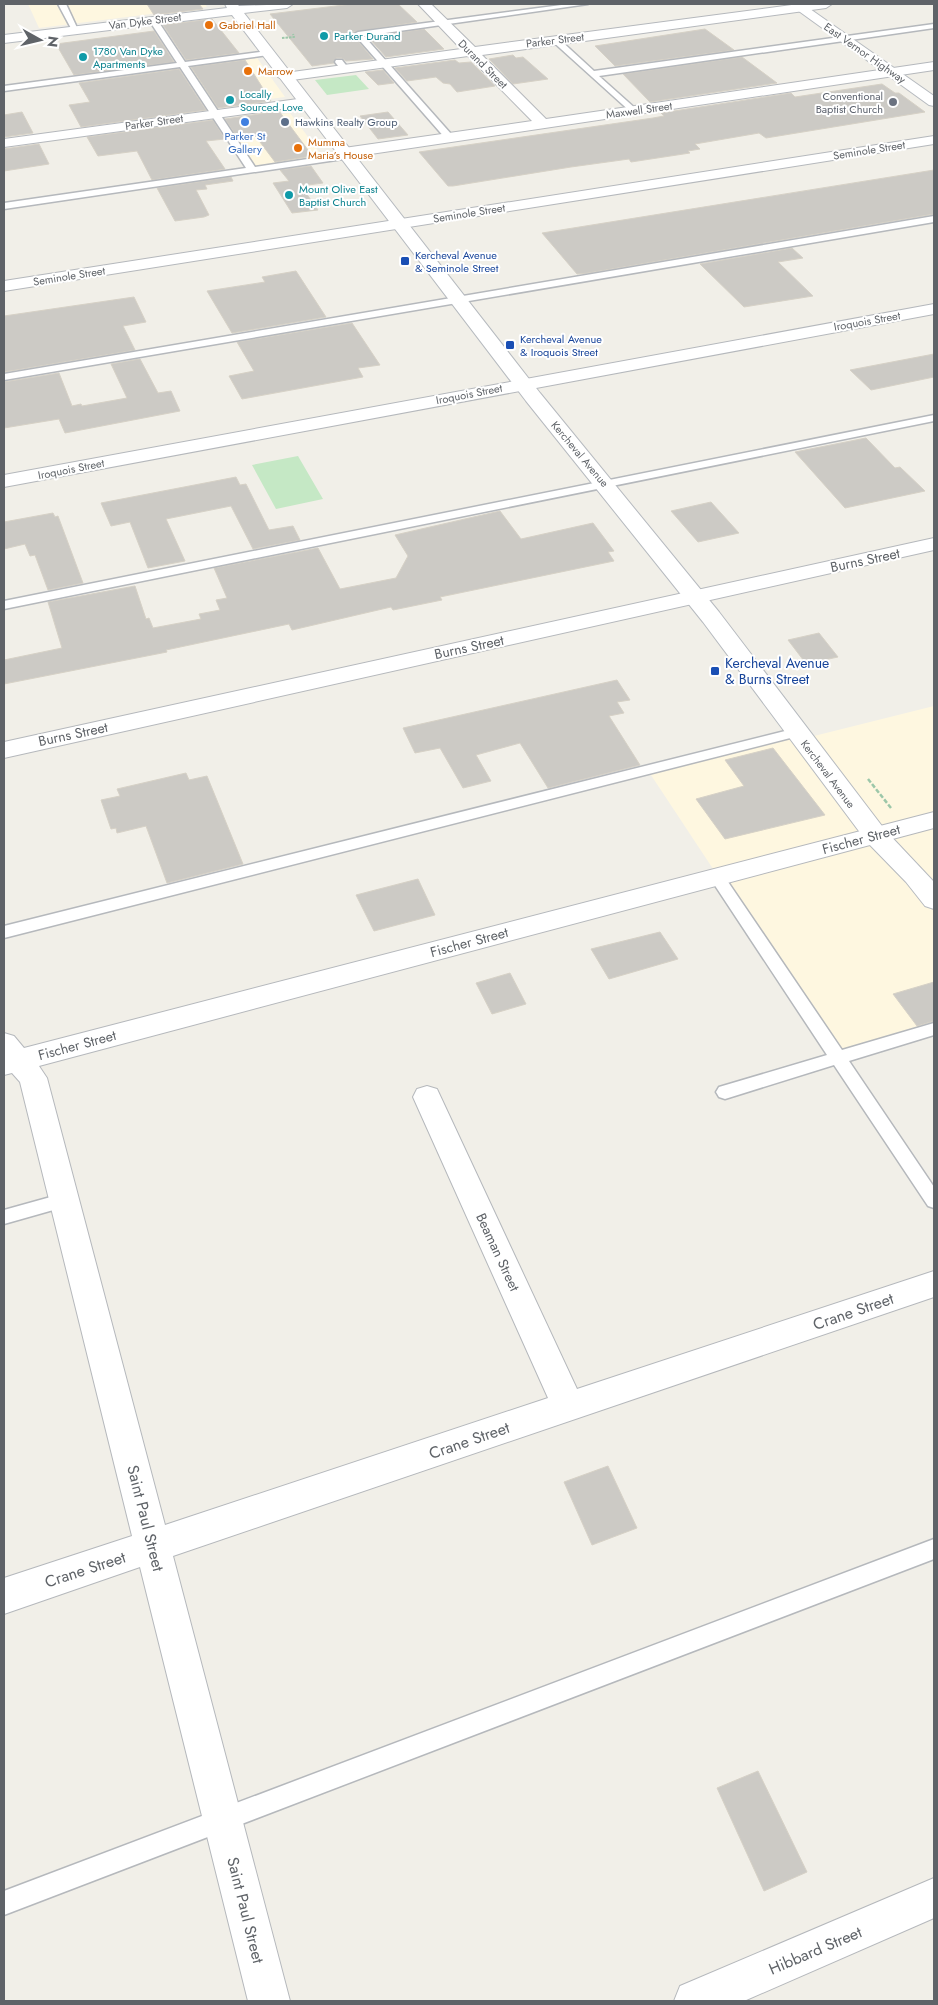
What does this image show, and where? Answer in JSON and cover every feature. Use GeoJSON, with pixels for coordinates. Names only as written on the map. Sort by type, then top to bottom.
{"type":"FeatureCollection","features":[{"type":"Feature","properties":{"kind":"street","name":"Van Dyke Street"},"geometry":{"type":"LineString","coordinates":[[4,39],[152,20],[234,7],[287,4]]}},
{"type":"Feature","properties":{"kind":"street","name":"Durand Street"},"geometry":{"type":"LineString","coordinates":[[424,4],[543,124]]}},
{"type":"Feature","properties":{"kind":"street","name":"Parker Street"},"geometry":{"type":"LineString","coordinates":[[285,77],[342,65],[382,63],[798,6],[826,4]]}},
{"type":"Feature","properties":{"kind":"street","name":"East Vernor Highway"},"geometry":{"type":"LineString","coordinates":[[798,6],[934,102]]}},
{"type":"Feature","properties":{"kind":"street","name":"Kercheval Avenue"},"geometry":{"type":"LineString","coordinates":[[234,7],[285,77],[398,224],[748,665],[876,836],[915,876],[934,900]]}},
{"type":"Feature","properties":{"kind":"street","name":"Maxwell Street"},"geometry":{"type":"LineString","coordinates":[[345,155],[449,137],[934,66]]}},
{"type":"Feature","properties":{"kind":"street","name":"Parker Street"},"geometry":{"type":"LineString","coordinates":[[4,143],[305,102]]}},
{"type":"Feature","properties":{"kind":"street","name":"Seminole Street"},"geometry":{"type":"LineString","coordinates":[[4,286],[934,140]]}},
{"type":"Feature","properties":{"kind":"street","name":"Iroquois Street"},"geometry":{"type":"LineString","coordinates":[[4,481],[934,308]]}},
{"type":"Feature","properties":{"kind":"street","name":"Burns Street"},"geometry":{"type":"LineString","coordinates":[[4,750],[934,544]]}},
{"type":"Feature","properties":{"kind":"street","name":"Fischer Street"},"geometry":{"type":"LineString","coordinates":[[8,1056],[717,877],[934,820]]}},
{"type":"Feature","properties":{"kind":"street","name":"Saint Paul Street"},"geometry":{"type":"LineString","coordinates":[[8,1056],[34,1078],[269,2001]]}},
{"type":"Feature","properties":{"kind":"street","name":"Beaman Street"},"geometry":{"type":"LineString","coordinates":[[427,1097],[569,1406]]}},
{"type":"Feature","properties":{"kind":"street","name":"Crane Street"},"geometry":{"type":"LineString","coordinates":[[4,1596],[934,1284]]}},
{"type":"Feature","properties":{"kind":"street","name":"Hibbard Street"},"geometry":{"type":"LineString","coordinates":[[695,2001],[934,1898]]}},
{"type":"Feature","properties":{"kind":"lane"},"geometry":{"type":"LineString","coordinates":[[62,4],[76,30]]}},
{"type":"Feature","properties":{"kind":"lane"},"geometry":{"type":"LineString","coordinates":[[449,137],[358,34],[584,4]]}},
{"type":"Feature","properties":{"kind":"lane"},"geometry":{"type":"LineString","coordinates":[[152,20],[253,171]]}},
{"type":"Feature","properties":{"kind":"lane"},"geometry":{"type":"LineString","coordinates":[[593,74],[934,26]]}},
{"type":"Feature","properties":{"kind":"lane"},"geometry":{"type":"LineString","coordinates":[[555,40],[633,110]]}},
{"type":"Feature","properties":{"kind":"lane"},"geometry":{"type":"LineString","coordinates":[[4,89],[268,53]]}},
{"type":"Feature","properties":{"kind":"lane"},"geometry":{"type":"LineString","coordinates":[[4,206],[253,171],[345,155]]}},
{"type":"Feature","properties":{"kind":"lane"},"geometry":{"type":"LineString","coordinates":[[4,376],[934,219]]}},
{"type":"Feature","properties":{"kind":"lane"},"geometry":{"type":"LineString","coordinates":[[4,605],[934,418]]}},
{"type":"Feature","properties":{"kind":"lane"},"geometry":{"type":"LineString","coordinates":[[4,932],[797,732]]}},
{"type":"Feature","properties":{"kind":"lane"},"geometry":{"type":"LineString","coordinates":[[717,877],[934,1201]]}},
{"type":"Feature","properties":{"kind":"lane"},"geometry":{"type":"LineString","coordinates":[[725,1092],[934,1028]]}},
{"type":"Feature","properties":{"kind":"lane"},"geometry":{"type":"LineString","coordinates":[[4,1217],[65,1200]]}},
{"type":"Feature","properties":{"kind":"lane"},"geometry":{"type":"LineString","coordinates":[[4,1903],[934,1550]]}},
{"type":"Feature","properties":{"kind":"path"},"geometry":{"type":"LineString","coordinates":[[282,38],[294,37],[293,34]]}},
{"type":"Feature","properties":{"kind":"shaded area"},"geometry":{"type":"Polygon","coordinates":[[[28,4],[205,4],[207,7],[39,28],[28,4]]]}},
{"type":"Feature","properties":{"kind":"shaded area"},"geometry":{"type":"Polygon","coordinates":[[[257,58],[285,97],[213,106],[188,67],[257,58]]]}},
{"type":"Feature","properties":{"kind":"shaded area"},"geometry":{"type":"Polygon","coordinates":[[[290,113],[324,158],[256,168],[226,122],[290,113]]]}},
{"type":"Feature","properties":{"kind":"shaded area"},"geometry":{"type":"Polygon","coordinates":[[[934,706],[934,1029],[838,1058],[647,769],[797,732],[802,739],[934,706]]]}},
{"type":"Feature","properties":{"kind":"green space"},"geometry":{"type":"Polygon","coordinates":[[[356,75],[369,89],[327,95],[315,80],[356,75]]]}},
{"type":"Feature","properties":{"kind":"green space"},"geometry":{"type":"Polygon","coordinates":[[[298,456],[323,499],[276,509],[252,465],[298,456]]]}},
{"type":"Feature","properties":{"kind":"building"},"geometry":{"type":"Polygon","coordinates":[[[147,4],[199,4],[203,9],[154,15],[147,4]]]}},
{"type":"Feature","properties":{"kind":"building","name":"Parker Durand"},"geometry":{"type":"Polygon","coordinates":[[[352,4],[398,4],[417,22],[353,32],[353,35],[373,59],[346,61],[342,58],[336,58],[334,63],[312,66],[270,14],[352,4]]]}},
{"type":"Feature","properties":{"kind":"building"},"geometry":{"type":"Polygon","coordinates":[[[212,19],[239,53],[186,60],[163,25],[212,19]]]}},
{"type":"Feature","properties":{"kind":"building"},"geometry":{"type":"Polygon","coordinates":[[[424,29],[444,49],[386,57],[368,37],[424,29]]]}},
{"type":"Feature","properties":{"kind":"building"},"geometry":{"type":"Polygon","coordinates":[[[705,29],[734,50],[615,66],[595,46],[705,29]]]}},
{"type":"Feature","properties":{"kind":"building"},"geometry":{"type":"Polygon","coordinates":[[[154,31],[174,62],[74,75],[56,44],[154,31]]]}},
{"type":"Feature","properties":{"kind":"building"},"geometry":{"type":"Polygon","coordinates":[[[513,55],[516,58],[523,57],[548,79],[513,84],[489,59],[513,55]]]}},
{"type":"Feature","properties":{"kind":"building"},"geometry":{"type":"Polygon","coordinates":[[[742,57],[777,83],[650,102],[623,74],[742,57]]]}},
{"type":"Feature","properties":{"kind":"building"},"geometry":{"type":"Polygon","coordinates":[[[245,60],[271,101],[218,108],[191,67],[245,60]]]}},
{"type":"Feature","properties":{"kind":"building"},"geometry":{"type":"Polygon","coordinates":[[[455,60],[459,63],[471,62],[495,86],[457,92],[450,84],[443,83],[436,77],[407,81],[395,68],[455,60]]]}},
{"type":"Feature","properties":{"kind":"building"},"geometry":{"type":"Polygon","coordinates":[[[179,69],[206,110],[81,127],[69,105],[90,102],[79,83],[179,69]]]}},
{"type":"Feature","properties":{"kind":"building"},"geometry":{"type":"Polygon","coordinates":[[[383,70],[394,83],[378,85],[365,72],[383,70]]]}},
{"type":"Feature","properties":{"kind":"building"},"geometry":{"type":"Polygon","coordinates":[[[882,84],[895,93],[899,93],[925,112],[766,138],[759,133],[695,144],[700,149],[688,151],[690,153],[631,162],[629,159],[571,167],[453,186],[448,186],[419,152],[653,118],[664,116],[661,113],[791,93],[795,97],[882,84]]]}},
{"type":"Feature","properties":{"kind":"building"},"geometry":{"type":"Polygon","coordinates":[[[279,111],[312,156],[275,162],[254,134],[237,137],[225,119],[279,111]]]}},
{"type":"Feature","properties":{"kind":"building"},"geometry":{"type":"Polygon","coordinates":[[[22,112],[33,133],[4,137],[4,115],[22,112]]]}},
{"type":"Feature","properties":{"kind":"building"},"geometry":{"type":"Polygon","coordinates":[[[388,112],[408,135],[378,139],[360,116],[388,112]]]}},
{"type":"Feature","properties":{"kind":"building"},"geometry":{"type":"Polygon","coordinates":[[[213,120],[225,139],[206,141],[225,169],[152,180],[137,151],[98,156],[87,137],[213,120]]]}},
{"type":"Feature","properties":{"kind":"building"},"geometry":{"type":"Polygon","coordinates":[[[39,144],[49,164],[4,171],[4,149],[39,144]]]}},
{"type":"Feature","properties":{"kind":"building","name":"Mount Olive East Baptist Church"},"geometry":{"type":"Polygon","coordinates":[[[311,166],[323,183],[301,186],[318,210],[292,213],[273,183],[289,181],[280,170],[311,166]]]}},
{"type":"Feature","properties":{"kind":"building"},"geometry":{"type":"Polygon","coordinates":[[[934,170],[934,214],[588,273],[577,274],[542,233],[934,170]]]}},
{"type":"Feature","properties":{"kind":"building"},"geometry":{"type":"Polygon","coordinates":[[[231,177],[233,181],[205,185],[207,189],[196,190],[209,215],[204,217],[175,221],[157,188],[231,177]]]}},
{"type":"Feature","properties":{"kind":"building"},"geometry":{"type":"Polygon","coordinates":[[[792,248],[803,258],[778,262],[813,296],[744,307],[700,264],[792,248]]]}},
{"type":"Feature","properties":{"kind":"building"},"geometry":{"type":"Polygon","coordinates":[[[296,271],[326,317],[232,333],[207,291],[265,282],[262,277],[296,271]]]}},
{"type":"Feature","properties":{"kind":"building"},"geometry":{"type":"Polygon","coordinates":[[[134,297],[146,322],[123,326],[135,350],[4,372],[4,316],[134,297]]]}},
{"type":"Feature","properties":{"kind":"building"},"geometry":{"type":"Polygon","coordinates":[[[352,323],[380,365],[358,368],[363,377],[242,399],[229,376],[254,371],[237,342],[352,323]]]}},
{"type":"Feature","properties":{"kind":"building"},"geometry":{"type":"Polygon","coordinates":[[[934,354],[934,377],[871,390],[850,370],[934,354]]]}},
{"type":"Feature","properties":{"kind":"building"},"geometry":{"type":"Polygon","coordinates":[[[140,359],[158,393],[171,391],[180,411],[65,433],[59,419],[4,428],[4,382],[59,373],[72,406],[81,404],[82,406],[127,398],[111,364],[140,359]]]}},
{"type":"Feature","properties":{"kind":"building"},"geometry":{"type":"Polygon","coordinates":[[[866,438],[895,468],[900,467],[925,491],[845,508],[795,452],[866,438]]]}},
{"type":"Feature","properties":{"kind":"building"},"geometry":{"type":"Polygon","coordinates":[[[236,477],[240,485],[246,484],[269,530],[293,526],[300,540],[253,549],[231,506],[166,519],[185,561],[148,568],[130,522],[111,526],[101,503],[236,477]]]}},
{"type":"Feature","properties":{"kind":"building"},"geometry":{"type":"Polygon","coordinates":[[[711,502],[739,533],[698,542],[671,511],[711,502]]]}},
{"type":"Feature","properties":{"kind":"building"},"geometry":{"type":"Polygon","coordinates":[[[500,511],[521,539],[593,523],[614,551],[608,552],[614,561],[440,597],[442,600],[393,610],[391,607],[292,630],[289,624],[166,650],[167,652],[4,684],[4,660],[62,648],[48,602],[135,586],[146,619],[149,618],[153,628],[201,619],[199,614],[220,610],[216,600],[227,598],[214,568],[318,548],[340,589],[396,578],[408,556],[395,535],[500,511]]]}},
{"type":"Feature","properties":{"kind":"building"},"geometry":{"type":"Polygon","coordinates":[[[53,513],[55,517],[58,516],[83,583],[48,590],[35,555],[30,556],[25,544],[4,549],[4,522],[53,513]]]}},
{"type":"Feature","properties":{"kind":"building"},"geometry":{"type":"Polygon","coordinates":[[[819,633],[838,657],[810,663],[804,661],[788,640],[819,633]]]}},
{"type":"Feature","properties":{"kind":"building"},"geometry":{"type":"Polygon","coordinates":[[[617,680],[630,700],[617,702],[624,713],[609,716],[640,765],[548,788],[520,743],[476,755],[491,781],[463,788],[440,748],[415,753],[403,728],[617,680]]]}},
{"type":"Feature","properties":{"kind":"building"},"geometry":{"type":"Polygon","coordinates":[[[773,748],[825,815],[725,839],[696,799],[744,786],[725,760],[773,748]]]}},
{"type":"Feature","properties":{"kind":"building"},"geometry":{"type":"Polygon","coordinates":[[[186,773],[189,780],[207,776],[243,864],[167,883],[146,826],[117,833],[116,828],[111,829],[101,800],[120,796],[117,789],[186,773]]]}},
{"type":"Feature","properties":{"kind":"building"},"geometry":{"type":"Polygon","coordinates":[[[418,879],[435,915],[374,931],[356,895],[418,879]]]}},
{"type":"Feature","properties":{"kind":"building"},"geometry":{"type":"Polygon","coordinates":[[[660,932],[678,959],[609,979],[591,949],[660,932]]]}},
{"type":"Feature","properties":{"kind":"building"},"geometry":{"type":"Polygon","coordinates":[[[510,973],[526,1004],[492,1014],[476,983],[510,973]]]}},
{"type":"Feature","properties":{"kind":"building"},"geometry":{"type":"Polygon","coordinates":[[[934,982],[934,1021],[917,1026],[893,994],[934,982]]]}},
{"type":"Feature","properties":{"kind":"building"},"geometry":{"type":"Polygon","coordinates":[[[608,1466],[637,1528],[592,1545],[564,1482],[608,1466]]]}},
{"type":"Feature","properties":{"kind":"building"},"geometry":{"type":"Polygon","coordinates":[[[758,1771],[807,1872],[764,1891],[717,1788],[758,1771]]]}},
{"type":"Feature","properties":{"kind":"place","name":"Gabriel Hall"},"geometry":{"type":"Point","coordinates":[209,25]}},
{"type":"Feature","properties":{"kind":"place","name":"Parker Durand"},"geometry":{"type":"Point","coordinates":[324,36]}},
{"type":"Feature","properties":{"kind":"place","name":"1780 Van Dyke Apartments"},"geometry":{"type":"Point","coordinates":[83,57]}},
{"type":"Feature","properties":{"kind":"place","name":"Marrow"},"geometry":{"type":"Point","coordinates":[248,71]}},
{"type":"Feature","properties":{"kind":"place","name":"Locally Sourced Love"},"geometry":{"type":"Point","coordinates":[230,100]}},
{"type":"Feature","properties":{"kind":"place","name":"Conventional Baptist Church"},"geometry":{"type":"Point","coordinates":[893,102]}},
{"type":"Feature","properties":{"kind":"place","name":"Parker St Gallery"},"geometry":{"type":"Point","coordinates":[245,122]}},
{"type":"Feature","properties":{"kind":"place","name":"Hawkins Realty Group"},"geometry":{"type":"Point","coordinates":[285,122]}},
{"type":"Feature","properties":{"kind":"place","name":"Mumma Maria’s House"},"geometry":{"type":"Point","coordinates":[298,148]}},
{"type":"Feature","properties":{"kind":"place","name":"Mount Olive East Baptist Church"},"geometry":{"type":"Point","coordinates":[289,195]}},
{"type":"Feature","properties":{"kind":"place","name":"Kercheval Avenue & Seminole Street"},"geometry":{"type":"Point","coordinates":[405,261]}},
{"type":"Feature","properties":{"kind":"place","name":"Kercheval Avenue & Iroquois Street"},"geometry":{"type":"Point","coordinates":[510,345]}},
{"type":"Feature","properties":{"kind":"place","name":"Kercheval Avenue & Burns Street"},"geometry":{"type":"Point","coordinates":[715,671]}}]}
